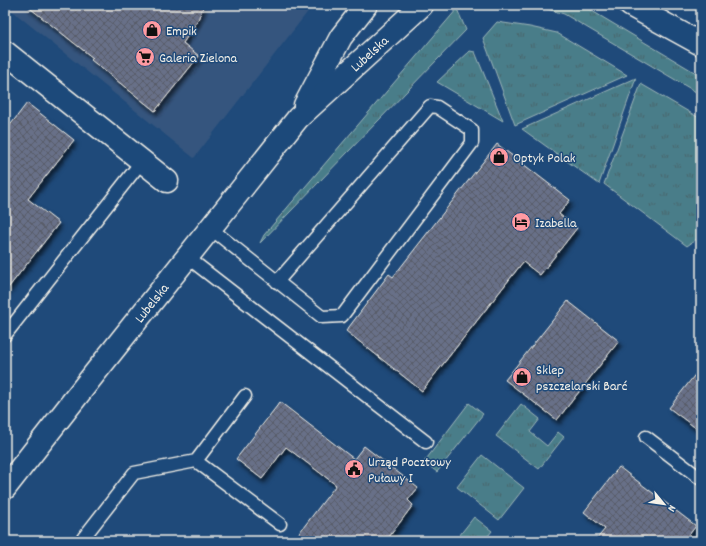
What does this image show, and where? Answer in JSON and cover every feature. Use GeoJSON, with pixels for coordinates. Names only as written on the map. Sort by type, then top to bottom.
{"type":"FeatureCollection","features":[{"type":"Feature","properties":{"kind":"main road"},"geometry":{"type":"LineString","coordinates":[[341,37],[352,5]]}},
{"type":"Feature","properties":{"kind":"main road","name":"Lubelska"},"geometry":{"type":"LineString","coordinates":[[298,118],[341,37],[366,5]]}},
{"type":"Feature","properties":{"kind":"main road","name":"Lubelska"},"geometry":{"type":"LineString","coordinates":[[5,488],[298,118],[422,5]]}},
{"type":"Feature","properties":{"kind":"main road"},"geometry":{"type":"LineString","coordinates":[[630,5],[701,44]]}},
{"type":"Feature","properties":{"kind":"main road"},"geometry":{"type":"LineString","coordinates":[[5,52],[167,181]]}},
{"type":"Feature","properties":{"kind":"lane"},"geometry":{"type":"LineString","coordinates":[[210,228],[277,282],[322,317],[342,316],[472,143],[472,130],[437,107],[430,106],[277,282]]}},
{"type":"Feature","properties":{"kind":"lane"},"geometry":{"type":"LineString","coordinates":[[5,335],[142,161]]}},
{"type":"Feature","properties":{"kind":"lane"},"geometry":{"type":"LineString","coordinates":[[187,258],[426,442]]}},
{"type":"Feature","properties":{"kind":"lane"},"geometry":{"type":"LineString","coordinates":[[81,541],[134,473],[196,461],[245,396]]}},
{"type":"Feature","properties":{"kind":"lane"},"geometry":{"type":"LineString","coordinates":[[646,437],[701,479]]}},
{"type":"Feature","properties":{"kind":"lane"},"geometry":{"type":"LineString","coordinates":[[196,461],[280,524]]}},
{"type":"Feature","properties":{"kind":"shaded area"},"geometry":{"type":"Polygon","coordinates":[[[5,5],[313,5],[194,158],[5,5]]]}},
{"type":"Feature","properties":{"kind":"green space"},"geometry":{"type":"Polygon","coordinates":[[[534,5],[582,5],[701,76],[701,95],[564,14],[534,5]]]}},
{"type":"Feature","properties":{"kind":"green space"},"geometry":{"type":"Polygon","coordinates":[[[457,9],[466,30],[260,243],[264,235],[457,9]]]}},
{"type":"Feature","properties":{"kind":"green space"},"geometry":{"type":"Polygon","coordinates":[[[497,22],[557,33],[627,75],[515,125],[483,38],[497,22]]]}},
{"type":"Feature","properties":{"kind":"green space"},"geometry":{"type":"Polygon","coordinates":[[[470,51],[475,52],[503,121],[437,82],[470,51]]]}},
{"type":"Feature","properties":{"kind":"green space"},"geometry":{"type":"Polygon","coordinates":[[[636,78],[599,184],[522,129],[636,78]]]}},
{"type":"Feature","properties":{"kind":"green space"},"geometry":{"type":"Polygon","coordinates":[[[641,84],[701,119],[701,236],[687,246],[604,184],[641,84]]]}},
{"type":"Feature","properties":{"kind":"green space"},"geometry":{"type":"Polygon","coordinates":[[[469,403],[483,414],[437,472],[424,462],[469,403]]]}},
{"type":"Feature","properties":{"kind":"green space"},"geometry":{"type":"Polygon","coordinates":[[[521,404],[540,419],[530,432],[547,446],[558,432],[564,437],[539,469],[496,436],[521,404]]]}},
{"type":"Feature","properties":{"kind":"green space"},"geometry":{"type":"Polygon","coordinates":[[[482,455],[524,488],[499,520],[457,487],[482,455]]]}},
{"type":"Feature","properties":{"kind":"green space"},"geometry":{"type":"Polygon","coordinates":[[[474,517],[492,531],[484,541],[455,541],[474,517]]]}},
{"type":"Feature","properties":{"kind":"building","name":"Galeria Zielona"},"geometry":{"type":"Polygon","coordinates":[[[26,5],[204,5],[197,22],[183,43],[199,56],[155,111],[91,60],[93,58],[26,5]]]}},
{"type":"Feature","properties":{"kind":"building"},"geometry":{"type":"Polygon","coordinates":[[[27,103],[74,140],[28,199],[59,223],[5,292],[5,132],[27,103]]]}},
{"type":"Feature","properties":{"kind":"building"},"geometry":{"type":"Polygon","coordinates":[[[497,144],[570,200],[559,214],[577,228],[540,275],[523,262],[422,391],[346,331],[389,274],[393,277],[497,144]]]}},
{"type":"Feature","properties":{"kind":"building"},"geometry":{"type":"Polygon","coordinates":[[[568,301],[619,341],[557,420],[505,380],[568,301]]]}},
{"type":"Feature","properties":{"kind":"building"},"geometry":{"type":"Polygon","coordinates":[[[701,367],[701,432],[669,408],[701,367]]]}},
{"type":"Feature","properties":{"kind":"building","name":"Urząd Pocztowy Puławy I"},"geometry":{"type":"Polygon","coordinates":[[[280,402],[354,459],[364,446],[418,488],[408,500],[413,505],[386,541],[293,541],[336,485],[286,447],[262,479],[236,459],[280,402]]]}},
{"type":"Feature","properties":{"kind":"building"},"geometry":{"type":"Polygon","coordinates":[[[619,467],[696,526],[684,541],[595,541],[605,529],[584,512],[619,467]]]}},
{"type":"Feature","properties":{"kind":"place","name":"Empik"},"geometry":{"type":"Point","coordinates":[152,30]}},
{"type":"Feature","properties":{"kind":"place","name":"Galeria Zielona"},"geometry":{"type":"Point","coordinates":[145,57]}},
{"type":"Feature","properties":{"kind":"place","name":"Optyk Polak"},"geometry":{"type":"Point","coordinates":[499,157]}},
{"type":"Feature","properties":{"kind":"place","name":"Izabella"},"geometry":{"type":"Point","coordinates":[521,222]}},
{"type":"Feature","properties":{"kind":"place","name":"Sklep pszczelarski Barć"},"geometry":{"type":"Point","coordinates":[522,377]}},
{"type":"Feature","properties":{"kind":"place","name":"Urząd Pocztowy Puławy I"},"geometry":{"type":"Point","coordinates":[354,469]}}]}
